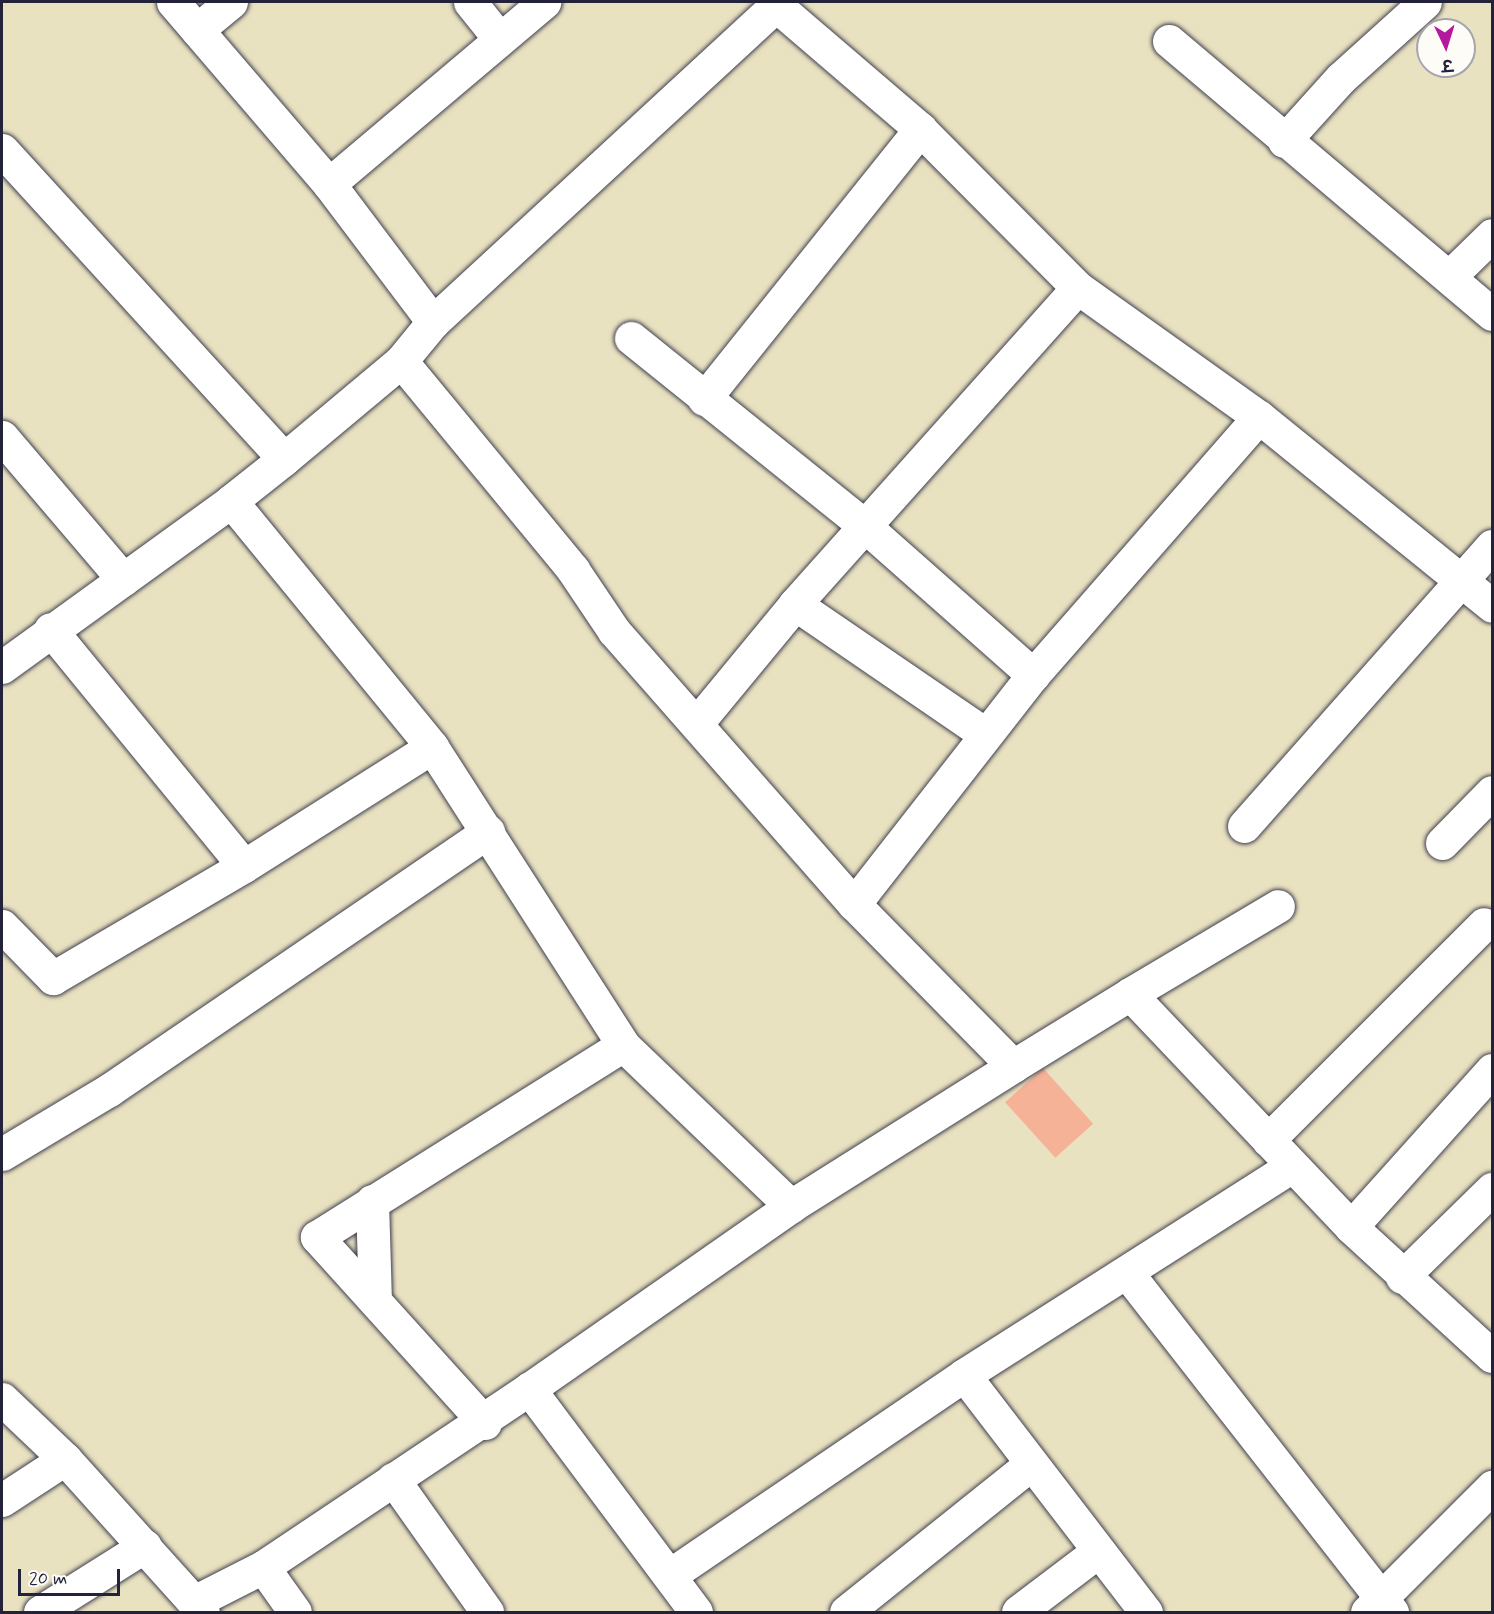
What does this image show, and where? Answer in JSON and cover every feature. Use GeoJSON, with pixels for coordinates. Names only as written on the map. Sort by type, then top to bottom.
{"type":"FeatureCollection","features":[{"type":"Feature","properties":{"kind":"street"},"geometry":{"type":"LineString","coordinates":[[173,2],[329,184],[433,322]]}},
{"type":"Feature","properties":{"kind":"street"},"geometry":{"type":"LineString","coordinates":[[197,30],[231,2]]}},
{"type":"Feature","properties":{"kind":"street"},"geometry":{"type":"LineString","coordinates":[[470,2],[498,38]]}},
{"type":"Feature","properties":{"kind":"street"},"geometry":{"type":"LineString","coordinates":[[329,184],[498,38],[544,2]]}},
{"type":"Feature","properties":{"kind":"street"},"geometry":{"type":"LineString","coordinates":[[1284,141],[1341,78],[1425,2]]}},
{"type":"Feature","properties":{"kind":"street"},"geometry":{"type":"LineString","coordinates":[[2,667],[50,629],[231,501],[401,361],[433,322],[774,4],[920,129],[1078,288],[1258,417],[1460,583],[1492,606]]}},
{"type":"Feature","properties":{"kind":"street"},"geometry":{"type":"LineString","coordinates":[[1169,41],[1284,141],[1450,275],[1492,314]]}},
{"type":"Feature","properties":{"kind":"street"},"geometry":{"type":"LineString","coordinates":[[704,399],[920,129]]}},
{"type":"Feature","properties":{"kind":"street"},"geometry":{"type":"LineString","coordinates":[[2,150],[284,459]]}},
{"type":"Feature","properties":{"kind":"street"},"geometry":{"type":"LineString","coordinates":[[1450,275],[1492,235]]}},
{"type":"Feature","properties":{"kind":"street"},"geometry":{"type":"LineString","coordinates":[[697,723],[795,604],[867,528],[1078,288]]}},
{"type":"Feature","properties":{"kind":"street"},"geometry":{"type":"LineString","coordinates":[[631,338],[867,528],[1033,675]]}},
{"type":"Feature","properties":{"kind":"street"},"geometry":{"type":"LineString","coordinates":[[401,361],[573,570],[614,631],[854,904],[1013,1066]]}},
{"type":"Feature","properties":{"kind":"street"},"geometry":{"type":"LineString","coordinates":[[854,904],[1033,675],[1258,417]]}},
{"type":"Feature","properties":{"kind":"street"},"geometry":{"type":"LineString","coordinates":[[2,437],[123,579]]}},
{"type":"Feature","properties":{"kind":"street"},"geometry":{"type":"LineString","coordinates":[[231,501],[432,747],[488,831],[622,1045],[791,1206]]}},
{"type":"Feature","properties":{"kind":"street"},"geometry":{"type":"LineString","coordinates":[[1244,826],[1492,546]]}},
{"type":"Feature","properties":{"kind":"street"},"geometry":{"type":"LineString","coordinates":[[795,604],[985,734]]}},
{"type":"Feature","properties":{"kind":"street"},"geometry":{"type":"LineString","coordinates":[[50,629],[244,866]]}},
{"type":"Feature","properties":{"kind":"street"},"geometry":{"type":"LineString","coordinates":[[2,926],[53,978],[244,866],[432,747]]}},
{"type":"Feature","properties":{"kind":"street"},"geometry":{"type":"LineString","coordinates":[[1442,843],[1492,792]]}},
{"type":"Feature","properties":{"kind":"street"},"geometry":{"type":"LineString","coordinates":[[2,1154],[109,1090],[488,831]]}},
{"type":"Feature","properties":{"kind":"street"},"geometry":{"type":"LineString","coordinates":[[2,1399],[65,1459],[200,1607],[393,1479],[485,1423],[529,1389],[791,1206],[1013,1066],[1278,906]]}},
{"type":"Feature","properties":{"kind":"street"},"geometry":{"type":"LineString","coordinates":[[1268,1140],[1484,924]]}},
{"type":"Feature","properties":{"kind":"street"},"geometry":{"type":"LineString","coordinates":[[1130,994],[1351,1227],[1402,1277],[1491,1352]]}},
{"type":"Feature","properties":{"kind":"street"},"geometry":{"type":"LineString","coordinates":[[485,1423],[317,1237],[622,1045]]}},
{"type":"Feature","properties":{"kind":"street"},"geometry":{"type":"LineString","coordinates":[[1351,1227],[1492,1070]]}},
{"type":"Feature","properties":{"kind":"street"},"geometry":{"type":"LineString","coordinates":[[670,1575],[964,1375],[1128,1274],[1292,1166]]}},
{"type":"Feature","properties":{"kind":"street"},"geometry":{"type":"LineString","coordinates":[[1402,1277],[1492,1189]]}},
{"type":"Feature","properties":{"kind":"street"},"geometry":{"type":"LineString","coordinates":[[372,1201],[375,1301]]}},
{"type":"Feature","properties":{"kind":"street"},"geometry":{"type":"LineString","coordinates":[[1128,1274],[1380,1608],[1492,1487]]}},
{"type":"Feature","properties":{"kind":"street"},"geometry":{"type":"LineString","coordinates":[[964,1375],[1097,1552],[1146,1612]]}},
{"type":"Feature","properties":{"kind":"street"},"geometry":{"type":"LineString","coordinates":[[529,1389],[696,1612]]}},
{"type":"Feature","properties":{"kind":"street"},"geometry":{"type":"LineString","coordinates":[[2,1500],[65,1459]]}},
{"type":"Feature","properties":{"kind":"street"},"geometry":{"type":"LineString","coordinates":[[846,1612],[1031,1464]]}},
{"type":"Feature","properties":{"kind":"street"},"geometry":{"type":"LineString","coordinates":[[393,1479],[487,1612]]}},
{"type":"Feature","properties":{"kind":"street"},"geometry":{"type":"LineString","coordinates":[[40,1612],[146,1546]]}},
{"type":"Feature","properties":{"kind":"street"},"geometry":{"type":"LineString","coordinates":[[1018,1612],[1097,1552]]}},
{"type":"Feature","properties":{"kind":"street"},"geometry":{"type":"LineString","coordinates":[[263,1567],[295,1612]]}},
{"type":"Feature","properties":{"kind":"building"},"geometry":{"type":"Polygon","coordinates":[[[1043,1068],[1093,1124],[1055,1158],[1005,1102],[1043,1068]]]}}]}
